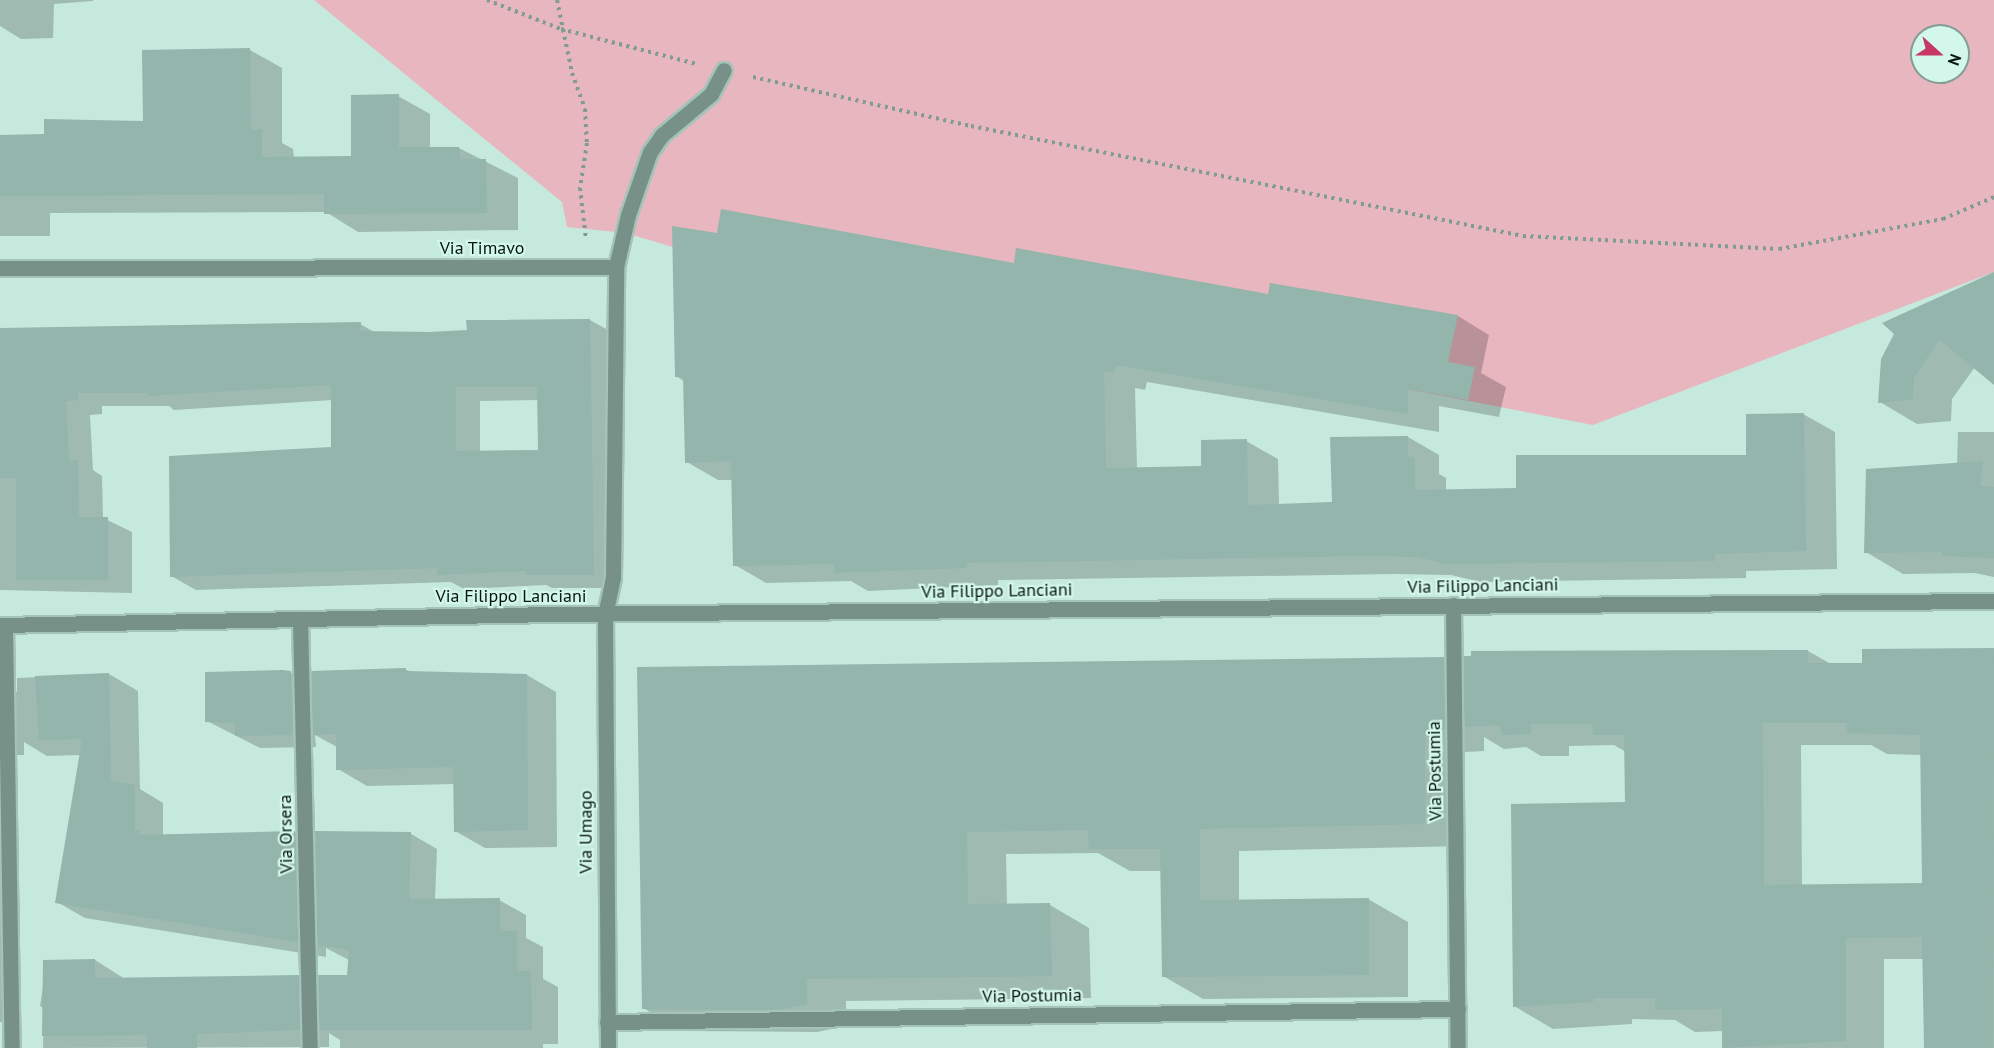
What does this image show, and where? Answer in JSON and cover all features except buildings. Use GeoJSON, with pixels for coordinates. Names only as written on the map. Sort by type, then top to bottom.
{"type":"FeatureCollection","features":[{"type":"Feature","properties":{"kind":"street"},"geometry":{"type":"LineString","coordinates":[[605,615],[613,577],[616,267],[628,215],[650,152],[662,135],[711,94],[724,70]]}},
{"type":"Feature","properties":{"kind":"street","name":"Via Timavo"},"geometry":{"type":"LineString","coordinates":[[0,268],[616,267]]}},
{"type":"Feature","properties":{"kind":"street","name":"Via Filippo Lanciani"},"geometry":{"type":"LineString","coordinates":[[3,625],[605,615],[1994,601]]}},
{"type":"Feature","properties":{"kind":"street","name":"Via Postumia"},"geometry":{"type":"LineString","coordinates":[[1453,605],[1458,1048]]}},
{"type":"Feature","properties":{"kind":"street","name":"Via Umago"},"geometry":{"type":"LineString","coordinates":[[605,615],[608,1048]]}},
{"type":"Feature","properties":{"kind":"street","name":"Via Orsera"},"geometry":{"type":"LineString","coordinates":[[300,619],[310,1048]]}},
{"type":"Feature","properties":{"kind":"street"},"geometry":{"type":"LineString","coordinates":[[3,625],[12,1048]]}},
{"type":"Feature","properties":{"kind":"street","name":"Via Postumia"},"geometry":{"type":"LineString","coordinates":[[607,1022],[1458,1009]]}},
{"type":"Feature","properties":{"kind":"path"},"geometry":{"type":"LineString","coordinates":[[487,0],[561,29],[724,70],[982,128],[1523,236],[1779,249],[1943,219],[1994,197]]}},
{"type":"Feature","properties":{"kind":"path"},"geometry":{"type":"LineString","coordinates":[[557,0],[561,29],[585,109],[587,143],[580,188],[586,228],[585,267]]}},
{"type":"Feature","properties":{"kind":"shaded area"},"geometry":{"type":"Polygon","coordinates":[[[314,0],[1994,0],[1994,272],[1593,425],[669,246],[626,233],[567,227],[562,202],[314,0]]]}}]}
